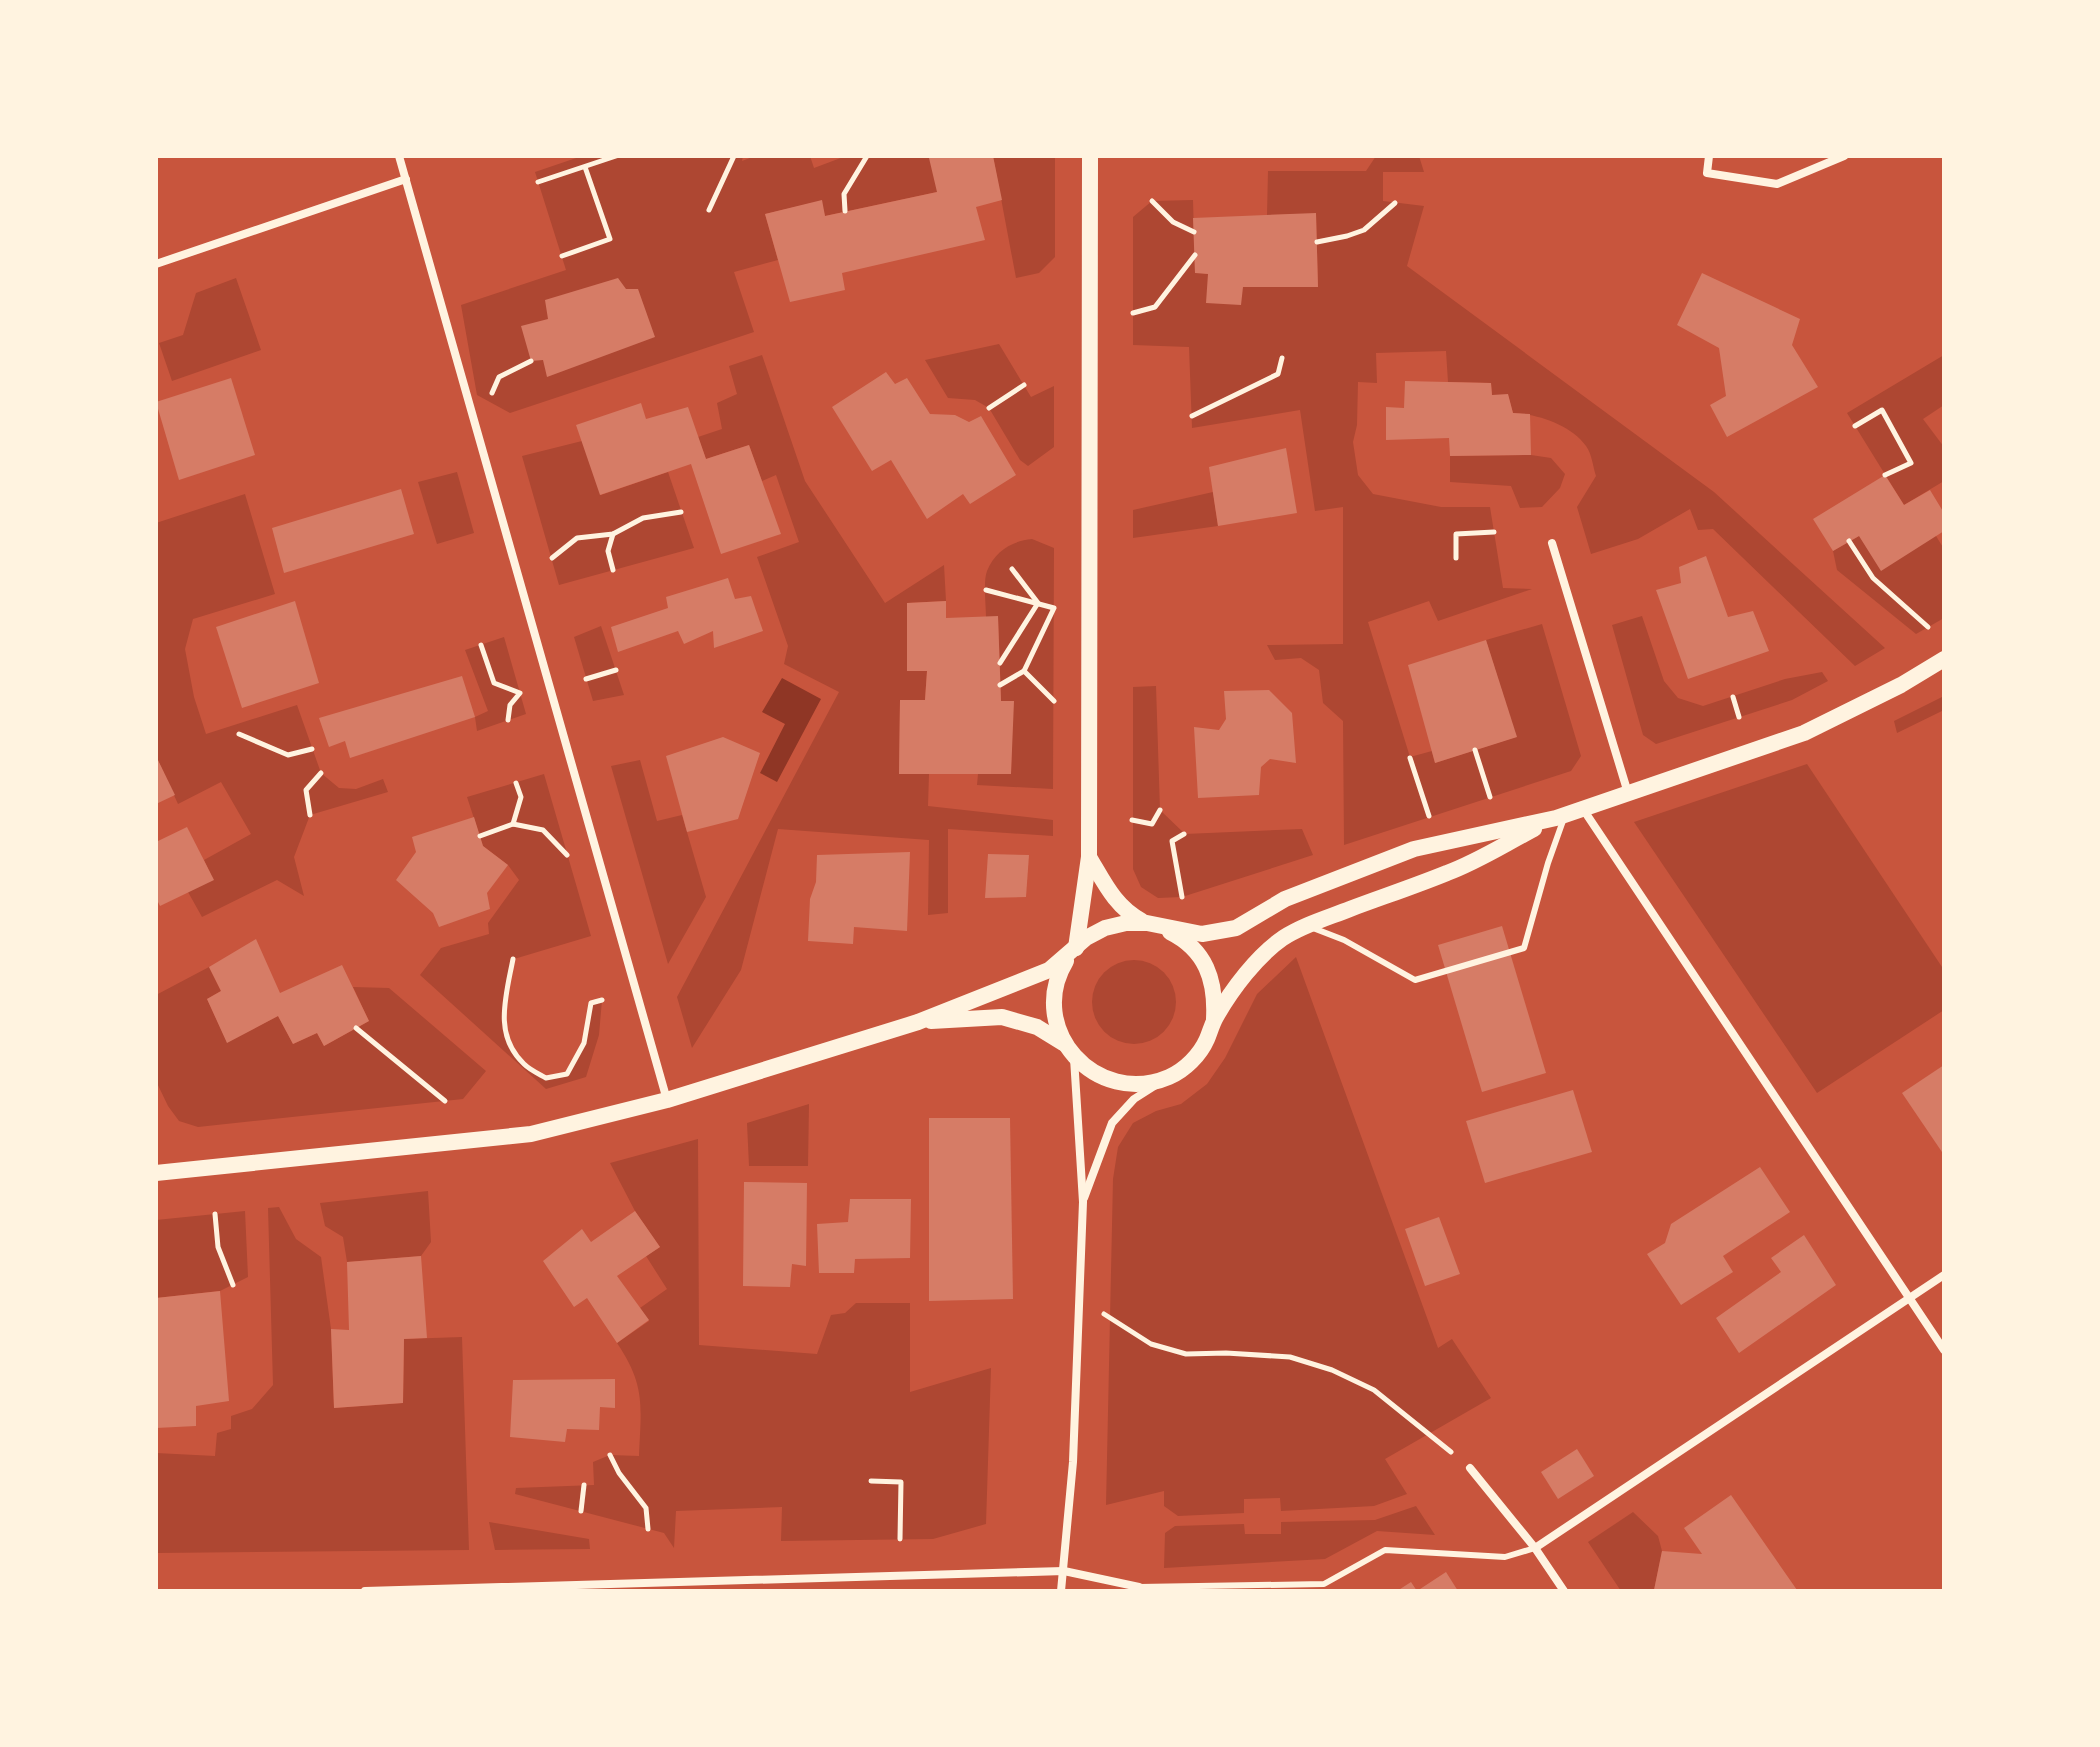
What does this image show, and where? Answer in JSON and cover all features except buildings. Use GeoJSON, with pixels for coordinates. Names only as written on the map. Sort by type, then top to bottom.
{"type":"FeatureCollection","features":[{"type":"Feature","properties":{"kind":"main road"},"geometry":{"type":"LineString","coordinates":[[1089,857],[1115,901],[1129,914],[1182,938],[1198,954],[1210,974],[1215,996],[1214,1019],[1206,1043],[1191,1063],[1170,1077],[1145,1084],[1118,1083],[1094,1074],[1063,1043],[1055,1020],[1054,997],[1059,973],[1074,950],[1089,857],[1090,156]]}},
{"type":"Feature","properties":{"kind":"main road"},"geometry":{"type":"LineString","coordinates":[[1214,1019],[1246,973],[1281,939],[1306,925],[1452,872],[1561,816],[1804,733],[1901,685],[1944,659]]}},
{"type":"Feature","properties":{"kind":"main road"},"geometry":{"type":"LineString","coordinates":[[157,1170],[531,1134],[667,1100],[918,1022],[1049,970],[1086,938],[1105,928],[1126,923],[1202,934],[1236,928],[1285,899],[1414,849],[1561,816]]}},
{"type":"Feature","properties":{"kind":"main road"},"geometry":{"type":"LineString","coordinates":[[918,1022],[1002,1017],[1037,1027],[1063,1043]]}},
{"type":"Feature","properties":{"kind":"street"},"geometry":{"type":"LineString","coordinates":[[399,156],[667,1100]]}},
{"type":"Feature","properties":{"kind":"street"},"geometry":{"type":"LineString","coordinates":[[1709,156],[1707,173],[1777,184],[1844,156]]}},
{"type":"Feature","properties":{"kind":"street"},"geometry":{"type":"LineString","coordinates":[[156,264],[406,179]]}},
{"type":"Feature","properties":{"kind":"street"},"geometry":{"type":"LineString","coordinates":[[1552,543],[1628,793]]}},
{"type":"Feature","properties":{"kind":"street"},"geometry":{"type":"LineString","coordinates":[[1583,808],[1944,1350]]}},
{"type":"Feature","properties":{"kind":"street"},"geometry":{"type":"LineString","coordinates":[[1061,1591],[1073,1462],[1083,1202],[1074,1057]]}},
{"type":"Feature","properties":{"kind":"street"},"geometry":{"type":"LineString","coordinates":[[1083,1202],[1112,1123],[1134,1099],[1170,1077]]}},
{"type":"Feature","properties":{"kind":"street"},"geometry":{"type":"LineString","coordinates":[[1535,1548],[1944,1275]]}},
{"type":"Feature","properties":{"kind":"street"},"geometry":{"type":"LineString","coordinates":[[1470,1468],[1535,1548],[1564,1591]]}},
{"type":"Feature","properties":{"kind":"street"},"geometry":{"type":"LineString","coordinates":[[365,1591],[1064,1571],[1139,1589]]}},
{"type":"Feature","properties":{"kind":"lane"},"geometry":{"type":"LineString","coordinates":[[1306,925],[1344,940],[1415,980],[1524,948],[1561,816]]}},
{"type":"Feature","properties":{"kind":"lane"},"geometry":{"type":"LineString","coordinates":[[1139,1589],[1324,1584],[1385,1550],[1505,1557],[1535,1548]]}},
{"type":"Feature","properties":{"kind":"path"},"geometry":{"type":"LineString","coordinates":[[538,182],[616,156]]}},
{"type":"Feature","properties":{"kind":"path"},"geometry":{"type":"LineString","coordinates":[[709,210],[734,156]]}},
{"type":"Feature","properties":{"kind":"path"},"geometry":{"type":"LineString","coordinates":[[845,211],[844,194],[867,156]]}},
{"type":"Feature","properties":{"kind":"path"},"geometry":{"type":"LineString","coordinates":[[562,256],[610,239],[585,167]]}},
{"type":"Feature","properties":{"kind":"path"},"geometry":{"type":"LineString","coordinates":[[1152,201],[1173,222],[1194,232]]}},
{"type":"Feature","properties":{"kind":"path"},"geometry":{"type":"LineString","coordinates":[[1317,242],[1364,230],[1395,203]]}},
{"type":"Feature","properties":{"kind":"path"},"geometry":{"type":"LineString","coordinates":[[1133,313],[1155,307],[1195,255]]}},
{"type":"Feature","properties":{"kind":"path"},"geometry":{"type":"LineString","coordinates":[[1192,416],[1278,374],[1282,358]]}},
{"type":"Feature","properties":{"kind":"path"},"geometry":{"type":"LineString","coordinates":[[488,401],[499,377],[531,361]]}},
{"type":"Feature","properties":{"kind":"path"},"geometry":{"type":"LineString","coordinates":[[989,408],[1024,385]]}},
{"type":"Feature","properties":{"kind":"path"},"geometry":{"type":"LineString","coordinates":[[1855,426],[1882,410],[1911,463],[1885,475]]}},
{"type":"Feature","properties":{"kind":"path"},"geometry":{"type":"LineString","coordinates":[[552,558],[577,538],[613,534],[643,518],[681,512]]}},
{"type":"Feature","properties":{"kind":"path"},"geometry":{"type":"LineString","coordinates":[[1456,558],[1456,534],[1494,532]]}},
{"type":"Feature","properties":{"kind":"path"},"geometry":{"type":"LineString","coordinates":[[613,534],[608,551],[613,570]]}},
{"type":"Feature","properties":{"kind":"path"},"geometry":{"type":"LineString","coordinates":[[1849,541],[1873,578],[1928,627]]}},
{"type":"Feature","properties":{"kind":"path"},"geometry":{"type":"LineString","coordinates":[[1012,569],[1038,603]]}},
{"type":"Feature","properties":{"kind":"path"},"geometry":{"type":"LineString","coordinates":[[986,590],[1054,608],[1024,671],[1000,685]]}},
{"type":"Feature","properties":{"kind":"path"},"geometry":{"type":"LineString","coordinates":[[1000,663],[1038,603]]}},
{"type":"Feature","properties":{"kind":"path"},"geometry":{"type":"LineString","coordinates":[[481,645],[494,683],[520,693],[510,705],[508,720]]}},
{"type":"Feature","properties":{"kind":"path"},"geometry":{"type":"LineString","coordinates":[[586,679],[616,670]]}},
{"type":"Feature","properties":{"kind":"path"},"geometry":{"type":"LineString","coordinates":[[1024,671],[1054,701]]}},
{"type":"Feature","properties":{"kind":"path"},"geometry":{"type":"LineString","coordinates":[[1733,697],[1739,717]]}},
{"type":"Feature","properties":{"kind":"path"},"geometry":{"type":"LineString","coordinates":[[239,734],[288,755],[312,749]]}},
{"type":"Feature","properties":{"kind":"path"},"geometry":{"type":"LineString","coordinates":[[1475,750],[1490,797]]}},
{"type":"Feature","properties":{"kind":"path"},"geometry":{"type":"LineString","coordinates":[[1410,758],[1430,817]]}},
{"type":"Feature","properties":{"kind":"path"},"geometry":{"type":"LineString","coordinates":[[310,815],[306,790],[321,773]]}},
{"type":"Feature","properties":{"kind":"path"},"geometry":{"type":"LineString","coordinates":[[513,824],[521,797],[516,783]]}},
{"type":"Feature","properties":{"kind":"path"},"geometry":{"type":"LineString","coordinates":[[1132,820],[1152,824],[1160,810]]}},
{"type":"Feature","properties":{"kind":"path"},"geometry":{"type":"LineString","coordinates":[[480,836],[513,824],[543,830],[567,855]]}},
{"type":"Feature","properties":{"kind":"path"},"geometry":{"type":"LineString","coordinates":[[1182,897],[1172,841],[1184,834]]}},
{"type":"Feature","properties":{"kind":"path"},"geometry":{"type":"LineString","coordinates":[[513,959],[503,1014],[509,1044],[524,1065],[546,1078],[567,1074],[584,1043],[591,1003],[602,1000]]}},
{"type":"Feature","properties":{"kind":"path"},"geometry":{"type":"LineString","coordinates":[[356,1028],[445,1101]]}},
{"type":"Feature","properties":{"kind":"path"},"geometry":{"type":"LineString","coordinates":[[215,1214],[218,1247],[233,1285]]}},
{"type":"Feature","properties":{"kind":"path"},"geometry":{"type":"LineString","coordinates":[[1079,1298],[1151,1344],[1186,1354],[1290,1357],[1332,1370],[1374,1390],[1470,1468]]}},
{"type":"Feature","properties":{"kind":"path"},"geometry":{"type":"LineString","coordinates":[[610,1455],[619,1473],[646,1508],[648,1529]]}},
{"type":"Feature","properties":{"kind":"path"},"geometry":{"type":"LineString","coordinates":[[871,1481],[901,1482],[900,1539]]}},
{"type":"Feature","properties":{"kind":"path"},"geometry":{"type":"LineString","coordinates":[[581,1511],[584,1485]]}},
{"type":"Feature","properties":{"kind":"shaded area"},"geometry":{"type":"Polygon","coordinates":[[[582,156],[743,156],[742,161],[755,156],[810,156],[814,168],[846,156],[937,156],[937,192],[825,216],[821,201],[765,214],[778,260],[734,272],[754,332],[510,413],[477,395],[461,305],[566,270],[535,172],[582,156]]]}},
{"type":"Feature","properties":{"kind":"shaded area"},"geometry":{"type":"Polygon","coordinates":[[[993,156],[1055,156],[1055,257],[1039,273],[1016,278],[993,156]]]}},
{"type":"Feature","properties":{"kind":"shaded area"},"geometry":{"type":"Polygon","coordinates":[[[1376,156],[1419,156],[1424,172],[1383,172],[1383,201],[1424,206],[1407,266],[1714,492],[1885,648],[1855,666],[1713,529],[1698,530],[1690,509],[1638,539],[1591,554],[1577,507],[1596,476],[1590,453],[1580,439],[1553,422],[1513,413],[1508,395],[1492,395],[1491,383],[1448,382],[1446,351],[1376,353],[1377,383],[1358,382],[1357,425],[1353,442],[1358,475],[1373,494],[1441,507],[1490,507],[1503,588],[1532,589],[1438,621],[1429,601],[1368,622],[1410,757],[1432,751],[1435,763],[1516,737],[1486,640],[1542,624],[1581,756],[1571,771],[1344,845],[1343,721],[1323,703],[1319,670],[1301,658],[1275,660],[1267,645],[1343,644],[1343,507],[1315,511],[1300,410],[1192,428],[1189,347],[1133,345],[1133,217],[1152,201],[1193,200],[1195,272],[1243,287],[1318,287],[1316,214],[1267,215],[1268,171],[1366,171],[1376,156]]]}},
{"type":"Feature","properties":{"kind":"shaded area"},"geometry":{"type":"Polygon","coordinates":[[[236,278],[261,350],[172,381],[159,343],[183,335],[196,293],[236,278]]]}},
{"type":"Feature","properties":{"kind":"shaded area"},"geometry":{"type":"Polygon","coordinates":[[[999,344],[1031,397],[1054,386],[1054,447],[1028,466],[1020,460],[989,408],[975,400],[948,398],[925,360],[999,344]]]}},
{"type":"Feature","properties":{"kind":"shaded area"},"geometry":{"type":"Polygon","coordinates":[[[762,355],[805,481],[885,603],[944,565],[946,601],[907,603],[907,670],[927,671],[925,700],[900,700],[899,774],[929,774],[928,806],[1053,820],[1053,836],[948,829],[948,913],[928,915],[929,840],[778,829],[741,970],[692,1048],[677,997],[839,692],[784,664],[788,646],[757,557],[799,542],[776,475],[762,481],[749,445],[706,459],[698,437],[722,429],[717,403],[737,394],[729,366],[762,355]]]}},
{"type":"Feature","properties":{"kind":"shaded area"},"geometry":{"type":"Polygon","coordinates":[[[1944,355],[1944,405],[1923,419],[1944,447],[1944,481],[1904,505],[1847,413],[1944,355]]]}},
{"type":"Feature","properties":{"kind":"shaded area"},"geometry":{"type":"Polygon","coordinates":[[[582,441],[601,495],[668,472],[694,548],[559,585],[522,456],[582,441]]]}},
{"type":"Feature","properties":{"kind":"shaded area"},"geometry":{"type":"Polygon","coordinates":[[[1531,455],[1551,458],[1565,474],[1560,488],[1542,507],[1520,508],[1511,486],[1450,482],[1450,456],[1531,455]]]}},
{"type":"Feature","properties":{"kind":"shaded area"},"geometry":{"type":"Polygon","coordinates":[[[457,472],[474,533],[437,544],[418,482],[457,472]]]}},
{"type":"Feature","properties":{"kind":"shaded area"},"geometry":{"type":"Polygon","coordinates":[[[1213,492],[1218,526],[1133,538],[1133,510],[1213,492]]]}},
{"type":"Feature","properties":{"kind":"shaded area"},"geometry":{"type":"Polygon","coordinates":[[[245,494],[275,594],[193,619],[185,649],[194,697],[206,734],[297,705],[321,773],[339,788],[356,789],[383,779],[388,792],[310,815],[294,857],[304,896],[277,880],[202,917],[188,892],[213,879],[204,860],[251,834],[221,782],[178,804],[156,756],[156,523],[245,494]]]}},
{"type":"Feature","properties":{"kind":"shaded area"},"geometry":{"type":"Polygon","coordinates":[[[1859,536],[1936,536],[1944,549],[1944,618],[1916,634],[1837,570],[1833,551],[1859,536]]]}},
{"type":"Feature","properties":{"kind":"shaded area"},"geometry":{"type":"Polygon","coordinates":[[[1032,539],[1054,548],[1053,789],[977,785],[978,774],[1011,773],[1013,701],[1001,701],[998,617],[986,617],[986,575],[990,564],[1005,548],[1032,539]]]}},
{"type":"Feature","properties":{"kind":"shaded area"},"geometry":{"type":"Polygon","coordinates":[[[1642,616],[1664,681],[1678,698],[1703,706],[1785,679],[1822,672],[1828,681],[1792,700],[1656,744],[1643,735],[1612,625],[1642,616]]]}},
{"type":"Feature","properties":{"kind":"shaded area"},"geometry":{"type":"Polygon","coordinates":[[[601,626],[624,695],[593,701],[574,637],[601,626]]]}},
{"type":"Feature","properties":{"kind":"shaded area"},"geometry":{"type":"Polygon","coordinates":[[[504,637],[526,714],[477,731],[475,717],[488,711],[465,650],[504,637]]]}},
{"type":"Feature","properties":{"kind":"shaded area"},"geometry":{"type":"Polygon","coordinates":[[[782,678],[821,699],[777,782],[760,773],[785,724],[762,712],[782,678]]]}},
{"type":"Feature","properties":{"kind":"shaded area"},"geometry":{"type":"Polygon","coordinates":[[[1156,686],[1160,810],[1185,834],[1302,829],[1313,855],[1182,897],[1158,898],[1141,887],[1133,869],[1133,687],[1156,686]]]}},
{"type":"Feature","properties":{"kind":"shaded area"},"geometry":{"type":"Polygon","coordinates":[[[1944,696],[1944,710],[1897,733],[1894,721],[1944,696]]]}},
{"type":"Feature","properties":{"kind":"shaded area"},"geometry":{"type":"Polygon","coordinates":[[[640,760],[657,821],[682,815],[706,897],[668,964],[611,766],[640,760]]]}},
{"type":"Feature","properties":{"kind":"shaded area"},"geometry":{"type":"Polygon","coordinates":[[[1807,764],[1944,970],[1944,1010],[1817,1093],[1634,822],[1807,764]]]}},
{"type":"Feature","properties":{"kind":"shaded area"},"geometry":{"type":"Polygon","coordinates":[[[544,774],[591,936],[514,959],[504,1015],[508,1041],[514,1053],[524,1065],[546,1078],[567,1073],[584,1043],[591,1003],[602,1000],[599,1035],[586,1077],[546,1089],[420,975],[441,948],[489,934],[488,923],[519,880],[508,865],[483,846],[467,797],[544,774]]]}},
{"type":"Feature","properties":{"kind":"shaded area"},"geometry":{"type":"Polygon","coordinates":[[[1296,957],[1438,1348],[1452,1339],[1491,1398],[1385,1459],[1407,1494],[1374,1506],[1281,1511],[1280,1498],[1244,1499],[1244,1513],[1178,1516],[1164,1506],[1164,1491],[1106,1505],[1113,1179],[1118,1147],[1133,1123],[1156,1111],[1181,1104],[1207,1084],[1225,1058],[1257,994],[1296,957]]]}},
{"type":"Feature","properties":{"kind":"shaded area"},"geometry":{"type":"Polygon","coordinates":[[[1134,960],[1150,963],[1164,972],[1173,986],[1176,1002],[1173,1018],[1164,1032],[1150,1041],[1134,1044],[1118,1041],[1104,1032],[1095,1018],[1092,1002],[1095,986],[1104,972],[1118,963],[1134,960]]]}},
{"type":"Feature","properties":{"kind":"shaded area"},"geometry":{"type":"Polygon","coordinates":[[[209,967],[221,991],[207,999],[227,1042],[278,1016],[293,1044],[317,1033],[324,1046],[369,1021],[353,987],[389,988],[486,1071],[463,1099],[198,1127],[179,1121],[156,1081],[156,995],[209,967]]]}},
{"type":"Feature","properties":{"kind":"shaded area"},"geometry":{"type":"Polygon","coordinates":[[[809,1104],[808,1166],[749,1166],[747,1123],[809,1104]]]}},
{"type":"Feature","properties":{"kind":"shaded area"},"geometry":{"type":"Polygon","coordinates":[[[698,1139],[699,1345],[817,1354],[831,1315],[845,1313],[856,1303],[910,1303],[910,1392],[991,1368],[986,1524],[933,1539],[781,1541],[782,1507],[676,1511],[674,1548],[664,1533],[515,1494],[516,1488],[594,1485],[593,1462],[610,1455],[639,1456],[640,1397],[633,1372],[617,1343],[649,1321],[640,1308],[667,1289],[646,1256],[660,1247],[635,1211],[610,1163],[698,1139]]]}},
{"type":"Feature","properties":{"kind":"shaded area"},"geometry":{"type":"Polygon","coordinates":[[[428,1191],[431,1242],[421,1256],[347,1262],[343,1237],[325,1226],[320,1203],[428,1191]]]}},
{"type":"Feature","properties":{"kind":"shaded area"},"geometry":{"type":"Polygon","coordinates":[[[279,1207],[296,1239],[321,1257],[331,1329],[334,1408],[403,1403],[404,1339],[462,1337],[469,1550],[157,1553],[156,1453],[215,1456],[217,1433],[231,1429],[231,1416],[252,1409],[273,1385],[268,1208],[279,1207]]]}},
{"type":"Feature","properties":{"kind":"shaded area"},"geometry":{"type":"Polygon","coordinates":[[[245,1211],[248,1277],[220,1291],[156,1298],[156,1220],[245,1211]]]}},
{"type":"Feature","properties":{"kind":"shaded area"},"geometry":{"type":"Polygon","coordinates":[[[1416,1506],[1435,1535],[1377,1531],[1325,1559],[1164,1568],[1165,1533],[1175,1526],[1244,1524],[1245,1534],[1281,1534],[1281,1522],[1375,1520],[1416,1506]]]}},
{"type":"Feature","properties":{"kind":"shaded area"},"geometry":{"type":"Polygon","coordinates":[[[1633,1512],[1658,1536],[1662,1551],[1654,1590],[1657,1591],[1621,1591],[1588,1542],[1633,1512]]]}},
{"type":"Feature","properties":{"kind":"shaded area"},"geometry":{"type":"Polygon","coordinates":[[[489,1522],[589,1539],[590,1549],[495,1550],[489,1522]]]}}]}
